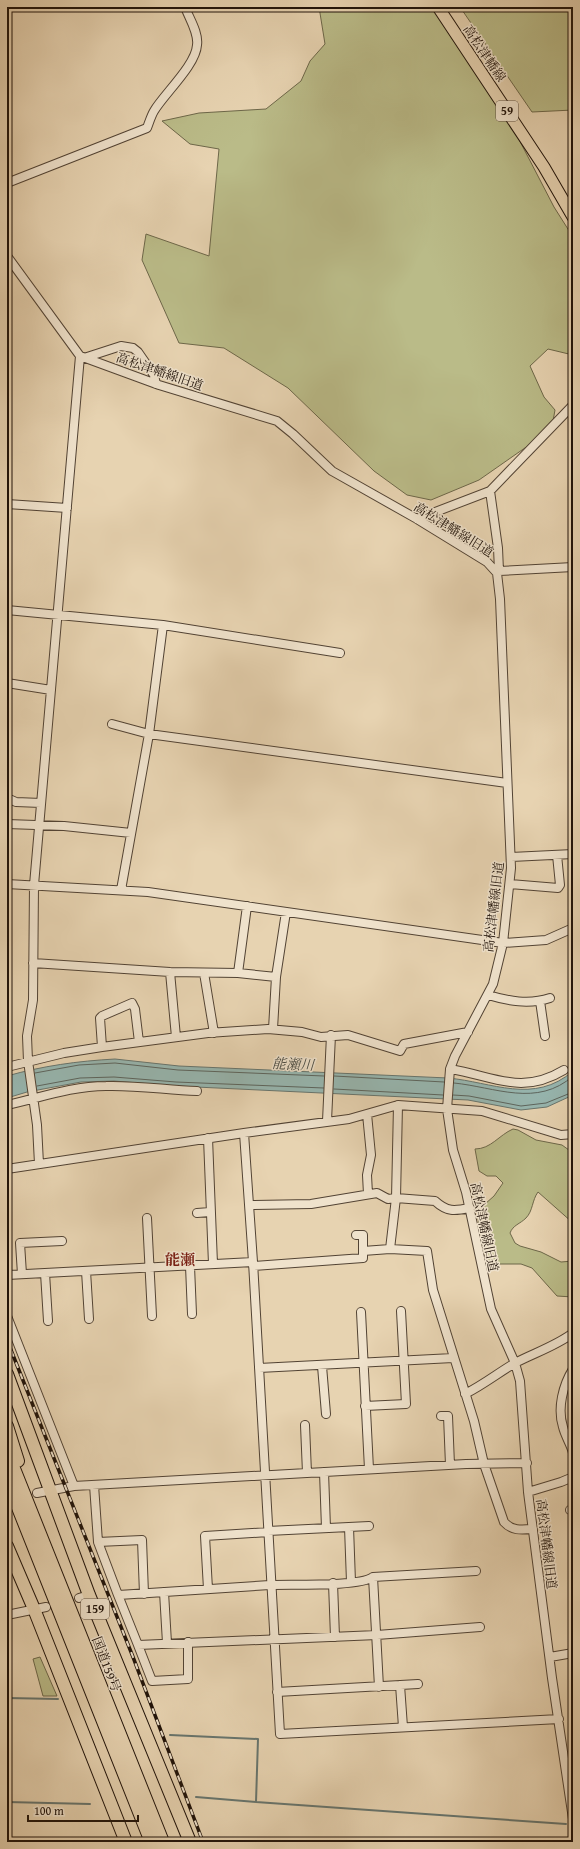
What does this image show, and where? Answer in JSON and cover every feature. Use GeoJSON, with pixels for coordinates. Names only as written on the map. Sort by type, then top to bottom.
{"type":"FeatureCollection","features":[{"type":"Feature","properties":{"kind":"highway","name":"159"},"geometry":{"type":"LineString","coordinates":[[7,1374],[10,1389],[50,1490],[84,1596],[190,1842]]}},
{"type":"Feature","properties":{"kind":"highway","name":"159"},"geometry":{"type":"LineString","coordinates":[[7,1426],[22,1472],[53,1551],[50,1558]]}},
{"type":"Feature","properties":{"kind":"highway","name":"国道159号"},"geometry":{"type":"LineString","coordinates":[[7,1451],[163,1842]]}},
{"type":"Feature","properties":{"kind":"highway","name":"国道159号"},"geometry":{"type":"LineString","coordinates":[[7,1480],[151,1842]]}},
{"type":"Feature","properties":{"kind":"highway","name":"159"},"geometry":{"type":"LineString","coordinates":[[7,1492],[12,1502],[19,1510]]}},
{"type":"Feature","properties":{"kind":"highway"},"geometry":{"type":"LineString","coordinates":[[7,1546],[34,1609],[126,1842]]}},
{"type":"Feature","properties":{"kind":"main road","name":"高松津幡線"},"geometry":{"type":"LineString","coordinates":[[438,7],[544,167],[573,217]]}},
{"type":"Feature","properties":{"kind":"street"},"geometry":{"type":"LineString","coordinates":[[7,183],[147,128],[154,111],[176,84],[194,55],[198,45],[196,35],[185,7]]}},
{"type":"Feature","properties":{"kind":"street"},"geometry":{"type":"LineString","coordinates":[[7,256],[82,357],[67,508],[59,615],[34,885],[33,1000],[27,1036],[28,1064],[33,1098],[39,1164]]}},
{"type":"Feature","properties":{"kind":"street"},"geometry":{"type":"LineString","coordinates":[[82,357],[121,346],[132,348],[138,352],[154,375],[156,384]]}},
{"type":"Feature","properties":{"kind":"street","name":"高松津幡線旧道"},"geometry":{"type":"LineString","coordinates":[[82,357],[156,384],[277,421],[332,470],[417,519],[487,562],[498,572],[511,857],[510,884],[503,943],[493,984],[455,1056],[449,1072],[447,1106],[453,1150],[470,1208],[491,1309],[515,1363],[520,1381],[528,1492],[573,1819]]}},
{"type":"Feature","properties":{"kind":"street"},"geometry":{"type":"LineString","coordinates":[[417,519],[490,491],[573,405]]}},
{"type":"Feature","properties":{"kind":"street"},"geometry":{"type":"LineString","coordinates":[[490,491],[498,548],[498,572],[573,567]]}},
{"type":"Feature","properties":{"kind":"street"},"geometry":{"type":"LineString","coordinates":[[7,504],[67,508]]}},
{"type":"Feature","properties":{"kind":"street"},"geometry":{"type":"LineString","coordinates":[[7,610],[163,625],[340,653]]}},
{"type":"Feature","properties":{"kind":"street"},"geometry":{"type":"LineString","coordinates":[[121,890],[149,734],[163,625]]}},
{"type":"Feature","properties":{"kind":"street"},"geometry":{"type":"LineString","coordinates":[[7,683],[51,690]]}},
{"type":"Feature","properties":{"kind":"street"},"geometry":{"type":"LineString","coordinates":[[112,724],[149,734],[507,784]]}},
{"type":"Feature","properties":{"kind":"street"},"geometry":{"type":"LineString","coordinates":[[7,798],[16,802],[41,803]]}},
{"type":"Feature","properties":{"kind":"street"},"geometry":{"type":"LineString","coordinates":[[7,824],[64,826],[131,833]]}},
{"type":"Feature","properties":{"kind":"street"},"geometry":{"type":"LineString","coordinates":[[511,857],[573,854]]}},
{"type":"Feature","properties":{"kind":"street"},"geometry":{"type":"LineString","coordinates":[[510,884],[558,888],[560,885],[559,861],[557,855]]}},
{"type":"Feature","properties":{"kind":"street"},"geometry":{"type":"LineString","coordinates":[[7,884],[148,892],[503,943],[546,940],[573,928]]}},
{"type":"Feature","properties":{"kind":"street"},"geometry":{"type":"LineString","coordinates":[[238,973],[247,906]]}},
{"type":"Feature","properties":{"kind":"street"},"geometry":{"type":"LineString","coordinates":[[273,1029],[276,977],[286,912]]}},
{"type":"Feature","properties":{"kind":"street"},"geometry":{"type":"LineString","coordinates":[[33,963],[170,972],[238,973],[276,977]]}},
{"type":"Feature","properties":{"kind":"street"},"geometry":{"type":"LineString","coordinates":[[170,972],[176,1037]]}},
{"type":"Feature","properties":{"kind":"street"},"geometry":{"type":"LineString","coordinates":[[204,972],[214,1033]]}},
{"type":"Feature","properties":{"kind":"street"},"geometry":{"type":"LineString","coordinates":[[488,995],[513,1001],[540,1001],[550,998]]}},
{"type":"Feature","properties":{"kind":"street"},"geometry":{"type":"LineString","coordinates":[[540,1001],[545,1036]]}},
{"type":"Feature","properties":{"kind":"street"},"geometry":{"type":"LineString","coordinates":[[102,1047],[100,1018],[132,1004],[135,1009],[138,1042]]}},
{"type":"Feature","properties":{"kind":"street"},"geometry":{"type":"LineString","coordinates":[[7,1067],[28,1064],[102,1047],[214,1033],[273,1029],[302,1032],[321,1037],[330,1035],[348,1036],[400,1051],[404,1044],[468,1032]]}},
{"type":"Feature","properties":{"kind":"street"},"geometry":{"type":"LineString","coordinates":[[327,1121],[330,1035]]}},
{"type":"Feature","properties":{"kind":"street"},"geometry":{"type":"LineString","coordinates":[[449,1072],[515,1084],[541,1081],[564,1070]]}},
{"type":"Feature","properties":{"kind":"street"},"geometry":{"type":"LineString","coordinates":[[7,1105],[76,1088],[105,1086],[138,1086],[197,1092]]}},
{"type":"Feature","properties":{"kind":"street"},"geometry":{"type":"LineString","coordinates":[[390,1249],[396,1198],[398,1105]]}},
{"type":"Feature","properties":{"kind":"street"},"geometry":{"type":"LineString","coordinates":[[7,1169],[208,1138],[349,1119],[398,1105],[447,1106],[482,1111],[561,1135],[572,1135]]}},
{"type":"Feature","properties":{"kind":"street"},"geometry":{"type":"LineString","coordinates":[[367,1114],[371,1155],[367,1175],[368,1194]]}},
{"type":"Feature","properties":{"kind":"street"},"geometry":{"type":"LineString","coordinates":[[244,1133],[280,1734],[559,1719]]}},
{"type":"Feature","properties":{"kind":"street"},"geometry":{"type":"LineString","coordinates":[[208,1138],[213,1264]]}},
{"type":"Feature","properties":{"kind":"street"},"geometry":{"type":"LineString","coordinates":[[249,1205],[311,1204],[377,1193],[388,1199],[396,1198],[435,1201],[443,1208],[455,1211],[470,1208]]}},
{"type":"Feature","properties":{"kind":"street"},"geometry":{"type":"LineString","coordinates":[[197,1213],[210,1212]]}},
{"type":"Feature","properties":{"kind":"street"},"geometry":{"type":"LineString","coordinates":[[147,1218],[152,1316]]}},
{"type":"Feature","properties":{"kind":"street"},"geometry":{"type":"LineString","coordinates":[[7,1275],[363,1258],[363,1234],[356,1234]]}},
{"type":"Feature","properties":{"kind":"street"},"geometry":{"type":"LineString","coordinates":[[22,1274],[20,1243],[62,1241]]}},
{"type":"Feature","properties":{"kind":"street"},"geometry":{"type":"LineString","coordinates":[[363,1251],[390,1249],[427,1251],[433,1290],[465,1394],[484,1464],[504,1522],[508,1527],[514,1529],[533,1529]]}},
{"type":"Feature","properties":{"kind":"street"},"geometry":{"type":"LineString","coordinates":[[190,1266],[192,1314]]}},
{"type":"Feature","properties":{"kind":"street"},"geometry":{"type":"LineString","coordinates":[[86,1271],[89,1320]]}},
{"type":"Feature","properties":{"kind":"street"},"geometry":{"type":"LineString","coordinates":[[45,1273],[48,1321]]}},
{"type":"Feature","properties":{"kind":"street"},"geometry":{"type":"LineString","coordinates":[[365,1406],[406,1404],[401,1311]]}},
{"type":"Feature","properties":{"kind":"street"},"geometry":{"type":"LineString","coordinates":[[361,1312],[369,1469]]}},
{"type":"Feature","properties":{"kind":"street"},"geometry":{"type":"LineString","coordinates":[[7,1316],[74,1486]]}},
{"type":"Feature","properties":{"kind":"street"},"geometry":{"type":"LineString","coordinates":[[465,1394],[515,1363],[559,1343],[573,1333]]}},
{"type":"Feature","properties":{"kind":"street"},"geometry":{"type":"LineString","coordinates":[[259,1368],[322,1366],[453,1358]]}},
{"type":"Feature","properties":{"kind":"street"},"geometry":{"type":"LineString","coordinates":[[322,1366],[326,1414]]}},
{"type":"Feature","properties":{"kind":"street"},"geometry":{"type":"LineString","coordinates":[[573,1369],[564,1390],[561,1409],[562,1426],[573,1452]]}},
{"type":"Feature","properties":{"kind":"street"},"geometry":{"type":"LineString","coordinates":[[440,1416],[448,1416],[450,1465]]}},
{"type":"Feature","properties":{"kind":"street"},"geometry":{"type":"LineString","coordinates":[[305,1425],[307,1473]]}},
{"type":"Feature","properties":{"kind":"street"},"geometry":{"type":"LineString","coordinates":[[37,1493],[74,1486],[369,1469],[527,1463]]}},
{"type":"Feature","properties":{"kind":"street"},"geometry":{"type":"LineString","coordinates":[[324,1472],[326,1528]]}},
{"type":"Feature","properties":{"kind":"street"},"geometry":{"type":"LineString","coordinates":[[528,1492],[573,1477]]}},
{"type":"Feature","properties":{"kind":"street"},"geometry":{"type":"LineString","coordinates":[[94,1485],[98,1542],[152,1681],[188,1679],[188,1642]]}},
{"type":"Feature","properties":{"kind":"street"},"geometry":{"type":"LineString","coordinates":[[208,1589],[205,1536],[369,1526]]}},
{"type":"Feature","properties":{"kind":"street"},"geometry":{"type":"LineString","coordinates":[[349,1527],[351,1582]]}},
{"type":"Feature","properties":{"kind":"street"},"geometry":{"type":"LineString","coordinates":[[98,1542],[142,1540],[144,1594]]}},
{"type":"Feature","properties":{"kind":"street"},"geometry":{"type":"LineString","coordinates":[[118,1595],[271,1585],[351,1582],[368,1580],[373,1577],[476,1571]]}},
{"type":"Feature","properties":{"kind":"street"},"geometry":{"type":"LineString","coordinates":[[373,1577],[379,1686]]}},
{"type":"Feature","properties":{"kind":"street"},"geometry":{"type":"LineString","coordinates":[[333,1583],[335,1637]]}},
{"type":"Feature","properties":{"kind":"street"},"geometry":{"type":"LineString","coordinates":[[164,1592],[167,1643]]}},
{"type":"Feature","properties":{"kind":"street"},"geometry":{"type":"LineString","coordinates":[[7,1615],[46,1607]]}},
{"type":"Feature","properties":{"kind":"street"},"geometry":{"type":"LineString","coordinates":[[138,1645],[274,1638],[335,1637],[480,1627]]}},
{"type":"Feature","properties":{"kind":"street"},"geometry":{"type":"LineString","coordinates":[[550,1657],[573,1653]]}},
{"type":"Feature","properties":{"kind":"street"},"geometry":{"type":"LineString","coordinates":[[277,1692],[418,1684]]}},
{"type":"Feature","properties":{"kind":"street"},"geometry":{"type":"LineString","coordinates":[[400,1685],[403,1727]]}},
{"type":"Feature","properties":{"kind":"green space"},"geometry":{"type":"Polygon","coordinates":[[[319,7],[432,7],[512,126],[554,207],[573,237],[573,355],[548,349],[530,366],[544,397],[555,410],[553,421],[532,443],[479,480],[431,500],[407,495],[374,471],[288,388],[224,348],[179,343],[142,260],[146,234],[209,256],[219,149],[190,144],[162,121],[199,113],[266,109],[301,81],[310,61],[325,44],[319,7]]]}},
{"type":"Feature","properties":{"kind":"green space"},"geometry":{"type":"Polygon","coordinates":[[[460,7],[573,7],[573,110],[532,112],[460,7]]]}},
{"type":"Feature","properties":{"kind":"green space"},"geometry":{"type":"Polygon","coordinates":[[[513,1129],[518,1130],[536,1140],[562,1145],[573,1153],[573,1223],[538,1192],[528,1215],[513,1228],[510,1233],[515,1243],[520,1246],[541,1252],[561,1262],[573,1261],[573,1297],[557,1296],[532,1268],[521,1264],[491,1264],[488,1260],[478,1219],[485,1204],[494,1196],[503,1183],[496,1176],[487,1176],[479,1171],[475,1149],[486,1147],[513,1129]]]}},
{"type":"Feature","properties":{"kind":"green space"},"geometry":{"type":"Polygon","coordinates":[[[40,1657],[57,1696],[43,1696],[33,1659],[40,1657]]]}},
{"type":"Feature","properties":{"kind":"water"},"geometry":{"type":"Polygon","coordinates":[[[115,1059],[179,1066],[448,1078],[512,1089],[543,1087],[558,1081],[573,1071],[573,1095],[547,1107],[521,1110],[468,1100],[175,1086],[114,1081],[81,1082],[27,1092],[7,1098],[7,1076],[60,1064],[115,1059]]]}},
{"type":"Feature","properties":{"kind":"waterway"},"geometry":{"type":"LineString","coordinates":[[7,1698],[58,1699]]}},
{"type":"Feature","properties":{"kind":"waterway"},"geometry":{"type":"LineString","coordinates":[[170,1735],[258,1739],[256,1802],[566,1824]]}},
{"type":"Feature","properties":{"kind":"waterway"},"geometry":{"type":"LineString","coordinates":[[196,1797],[256,1802]]}},
{"type":"Feature","properties":{"kind":"waterway"},"geometry":{"type":"LineString","coordinates":[[7,1802],[90,1804]]}},
{"type":"Feature","properties":{"kind":"railway"},"geometry":{"type":"LineString","coordinates":[[7,1340],[133,1657],[203,1842]]}},
{"type":"Feature","properties":{"kind":"district","name":"能瀬"},"geometry":{"type":"Point","coordinates":[180,1260]}},
{"type":"Feature","properties":{"kind":"water label","name":"能瀬川"},"geometry":{"type":"Point","coordinates":[293,1064]}}]}
